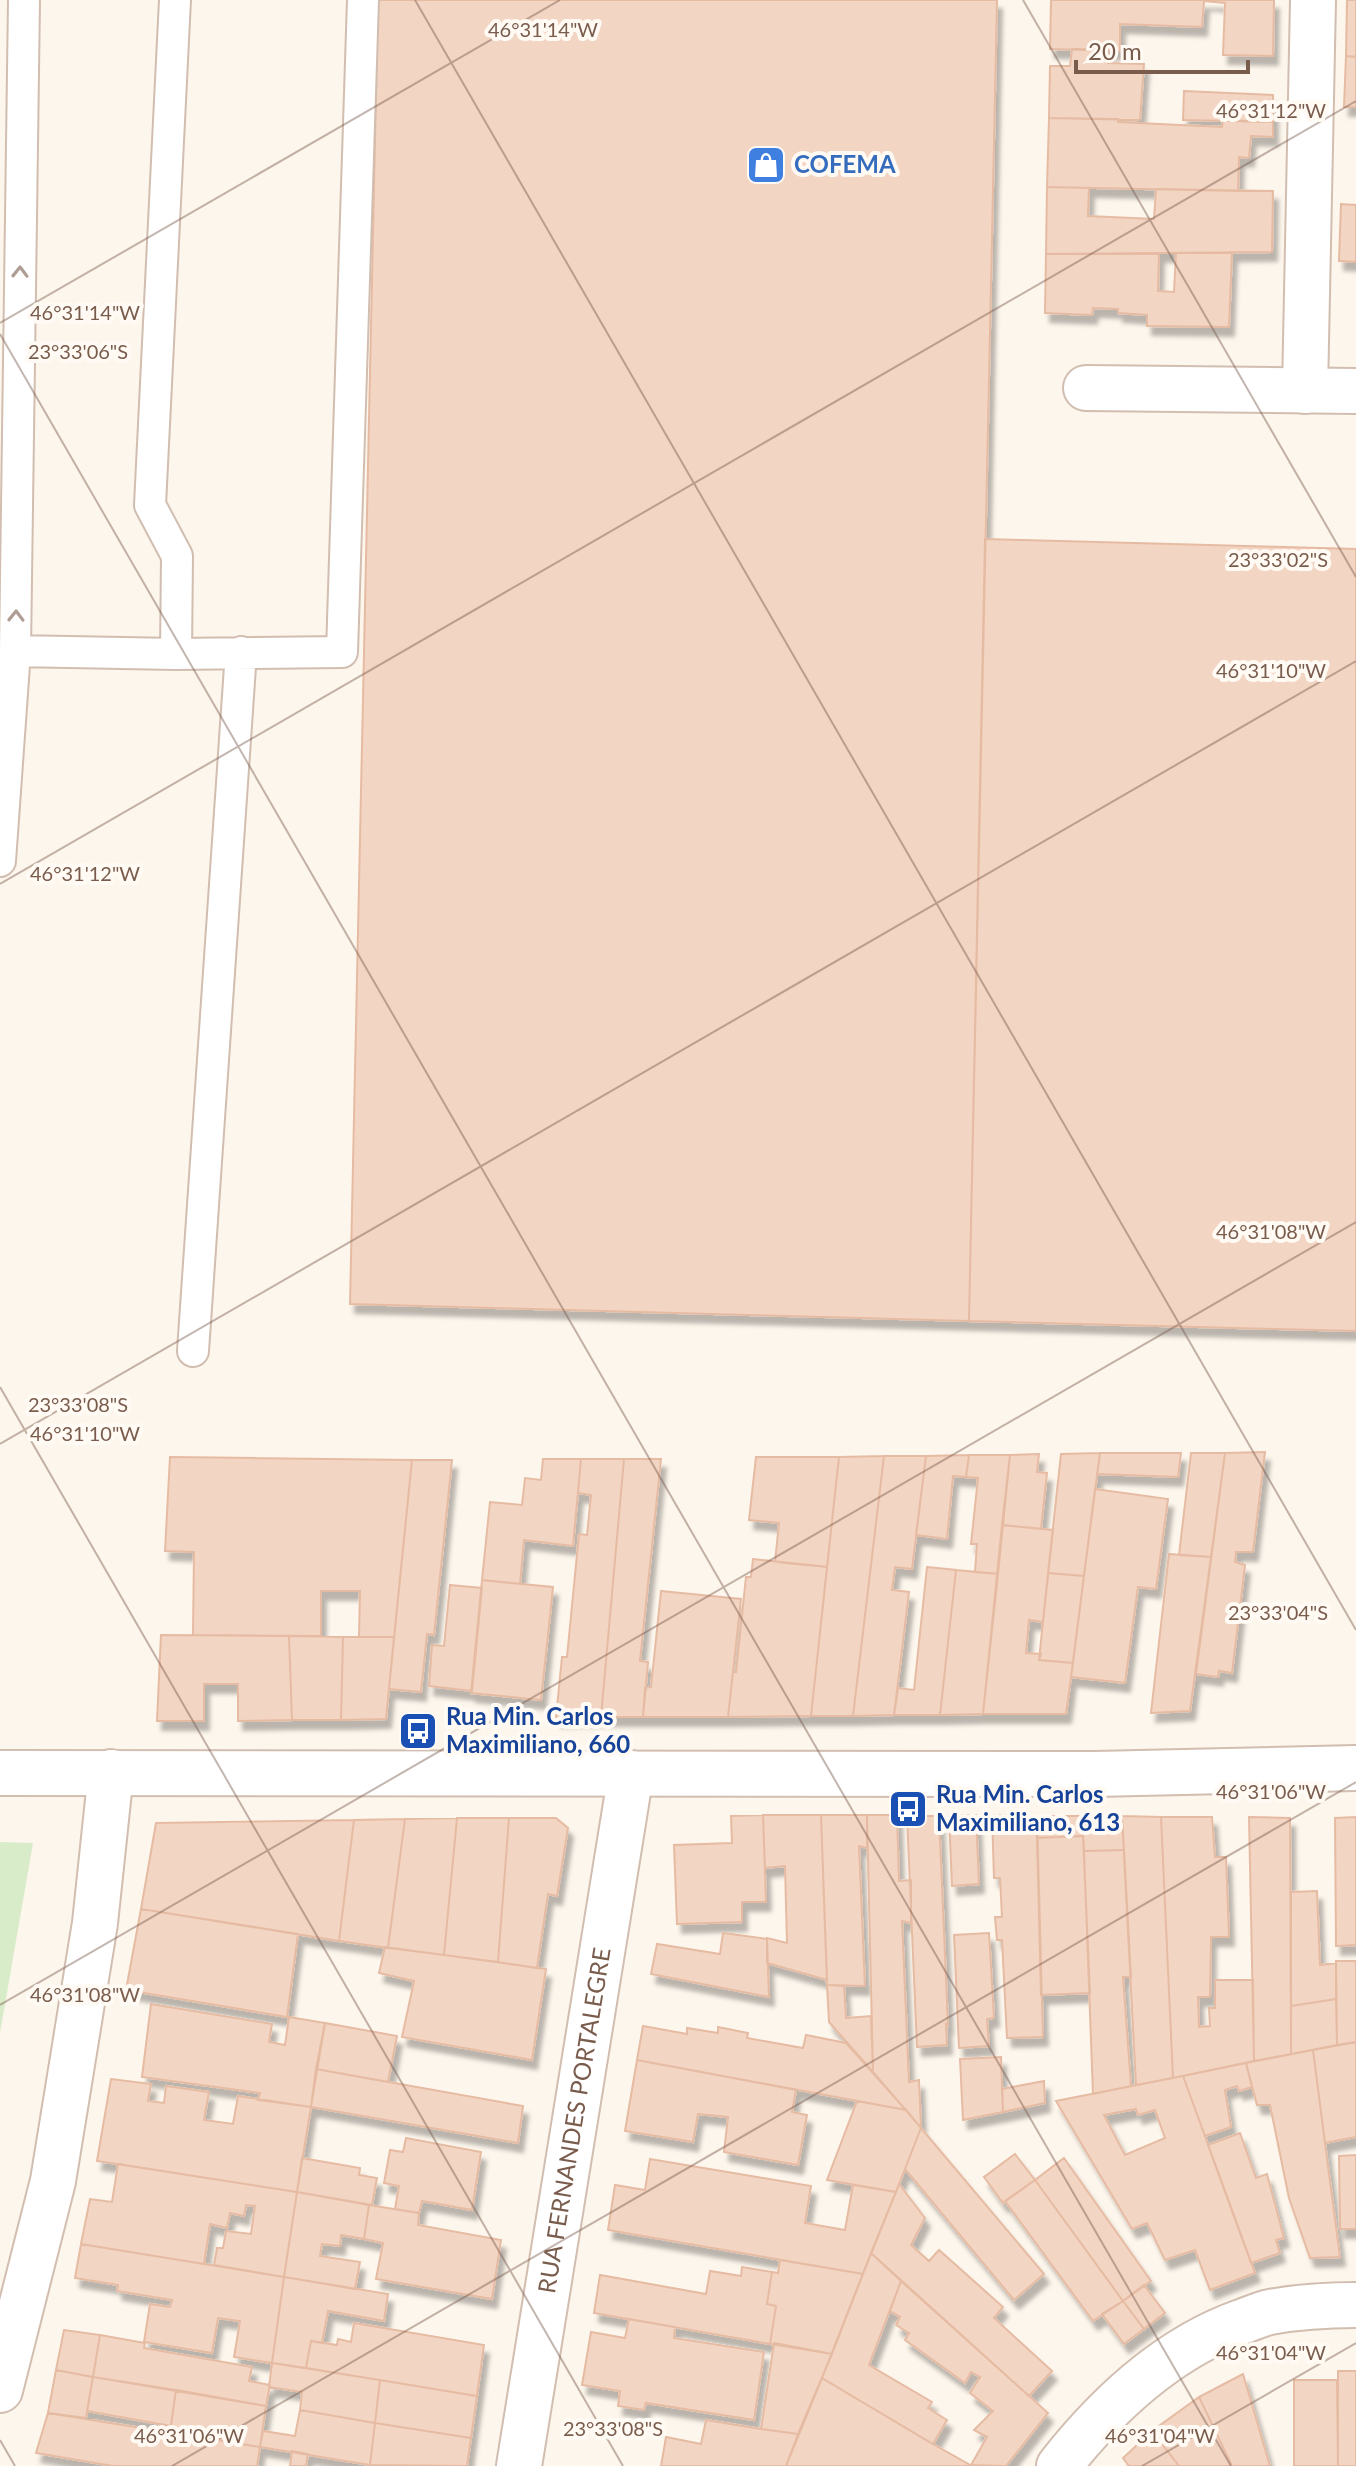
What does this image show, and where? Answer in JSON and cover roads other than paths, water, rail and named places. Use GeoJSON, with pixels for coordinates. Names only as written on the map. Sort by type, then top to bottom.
{"type":"FeatureCollection","features":[{"type":"Feature","properties":{"kind":"street"},"geometry":{"type":"LineString","coordinates":[[1305,391],[1313,0]]}},
{"type":"Feature","properties":{"kind":"street"},"geometry":{"type":"LineString","coordinates":[[1086,388],[1356,391]]}},
{"type":"Feature","properties":{"kind":"street"},"geometry":{"type":"LineString","coordinates":[[0,1773],[1095,1774],[1356,1768]]}},
{"type":"Feature","properties":{"kind":"street"},"geometry":{"type":"LineString","coordinates":[[0,2390],[53,2181],[95,1923],[111,1772]]}},
{"type":"Feature","properties":{"kind":"street","name":"RUA FERNANDES PORTALEGRE"},"geometry":{"type":"LineString","coordinates":[[519,2466],[631,1773]]}},
{"type":"Feature","properties":{"kind":"street"},"geometry":{"type":"LineString","coordinates":[[1059,2466],[1081,2437],[1126,2393],[1169,2359],[1213,2332],[1269,2312],[1356,2305]]}},
{"type":"Feature","properties":{"kind":"lane"},"geometry":{"type":"LineString","coordinates":[[0,861],[15,651],[24,0]]}},
{"type":"Feature","properties":{"kind":"lane"},"geometry":{"type":"LineString","coordinates":[[175,0],[150,505],[177,556],[176,654]]}},
{"type":"Feature","properties":{"kind":"lane"},"geometry":{"type":"LineString","coordinates":[[15,651],[176,654],[342,652],[363,0]]}},
{"type":"Feature","properties":{"kind":"lane"},"geometry":{"type":"LineString","coordinates":[[193,1351],[241,652]]}},
{"type":"Feature","properties":{"kind":"place","name":"COFEMA"},"geometry":{"type":"Point","coordinates":[766,165]}},
{"type":"Feature","properties":{"kind":"place","name":"Rua Min. Carlos Maximiliano, 660"},"geometry":{"type":"Point","coordinates":[418,1731]}},
{"type":"Feature","properties":{"kind":"place","name":"Rua Min. Carlos Maximiliano, 613"},"geometry":{"type":"Point","coordinates":[908,1809]}}]}
